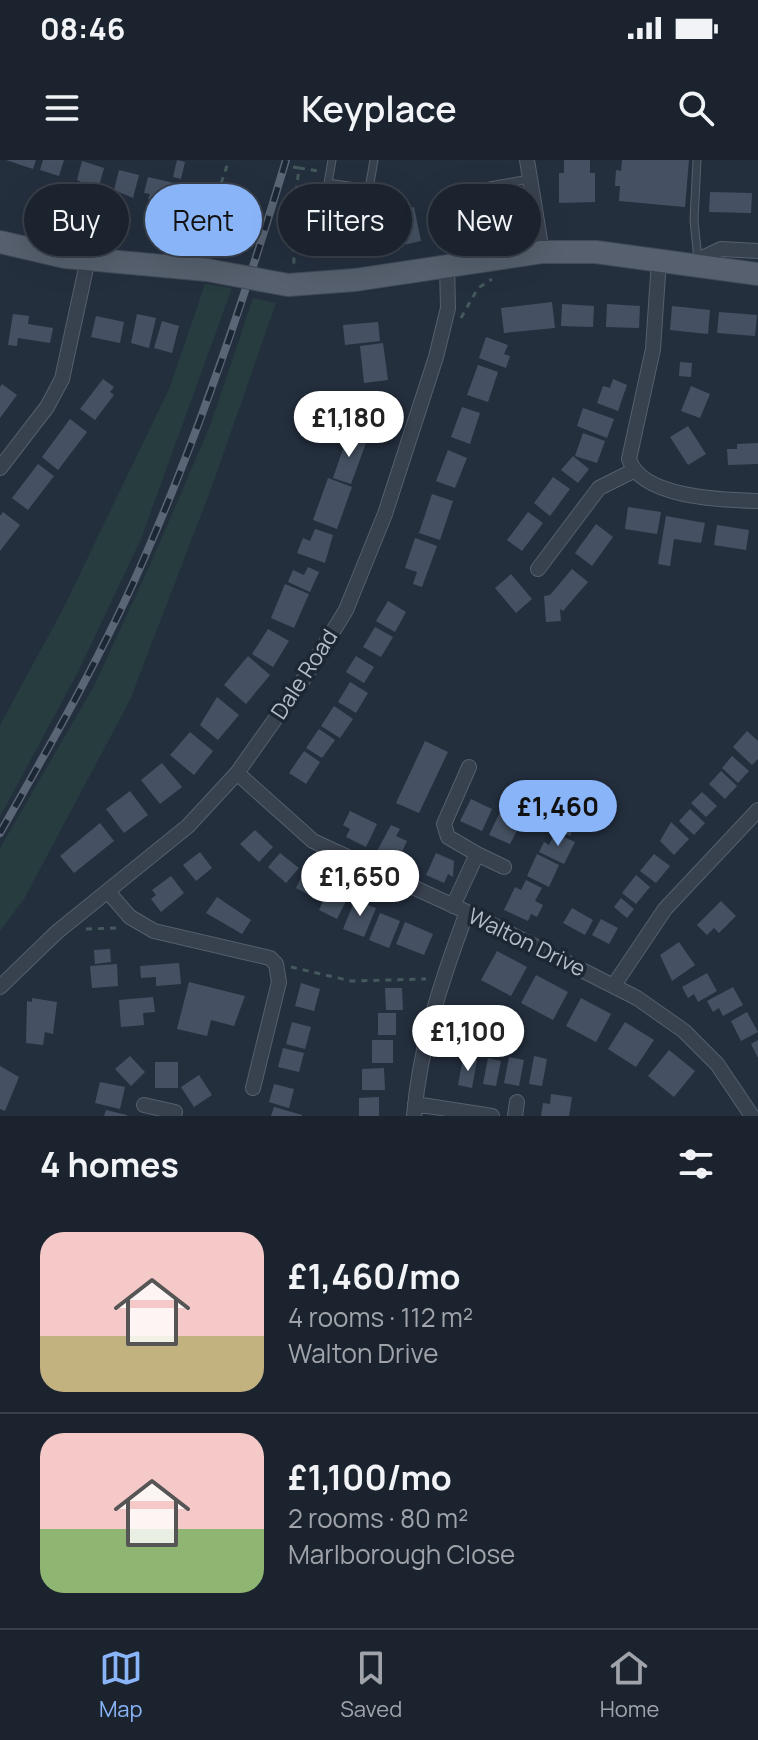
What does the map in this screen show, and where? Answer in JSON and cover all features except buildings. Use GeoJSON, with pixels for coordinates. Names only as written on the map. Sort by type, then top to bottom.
{"type":"FeatureCollection","features":[{"type":"Feature","properties":{"kind":"main road"},"geometry":{"type":"LineString","coordinates":[[0,242],[88,259],[199,269],[291,285],[355,280],[542,252],[596,252],[693,262],[758,274]]}},
{"type":"Feature","properties":{"kind":"street"},"geometry":{"type":"LineString","coordinates":[[527,160],[542,252]]}},
{"type":"Feature","properties":{"kind":"street"},"geometry":{"type":"LineString","coordinates":[[693,262],[721,249],[758,251]]}},
{"type":"Feature","properties":{"kind":"street"},"geometry":{"type":"LineString","coordinates":[[0,468],[47,407],[62,379],[88,259]]}},
{"type":"Feature","properties":{"kind":"street"},"geometry":{"type":"LineString","coordinates":[[659,260],[653,349],[629,459],[633,471],[653,486],[723,500],[758,501]]}},
{"type":"Feature","properties":{"kind":"street","name":"Dale Road"},"geometry":{"type":"LineString","coordinates":[[0,987],[57,932],[188,826],[237,773],[305,677],[346,610],[385,514],[446,315],[447,265]]}},
{"type":"Feature","properties":{"kind":"street"},"geometry":{"type":"LineString","coordinates":[[538,569],[599,488],[633,471]]}},
{"type":"Feature","properties":{"kind":"street"},"geometry":{"type":"LineString","coordinates":[[469,767],[445,818],[444,830],[453,842],[504,867]]}},
{"type":"Feature","properties":{"kind":"street","name":"Walton Drive"},"geometry":{"type":"LineString","coordinates":[[237,773],[313,841],[614,985],[684,1031],[717,1064],[752,1116]]}},
{"type":"Feature","properties":{"kind":"street"},"geometry":{"type":"LineString","coordinates":[[614,985],[665,909],[758,810]]}},
{"type":"Feature","properties":{"kind":"street"},"geometry":{"type":"LineString","coordinates":[[477,854],[422,1050],[414,1110],[492,1116]]}},
{"type":"Feature","properties":{"kind":"street"},"geometry":{"type":"LineString","coordinates":[[109,893],[130,917],[154,931],[270,958],[276,964],[279,982],[253,1088]]}},
{"type":"Feature","properties":{"kind":"street"},"geometry":{"type":"LineString","coordinates":[[242,1062],[259,1066]]}},
{"type":"Feature","properties":{"kind":"street"},"geometry":{"type":"LineString","coordinates":[[153,1110],[175,1112]]}},
{"type":"Feature","properties":{"kind":"lane"},"geometry":{"type":"LineString","coordinates":[[332,160],[328,183],[369,189],[374,160]]}},
{"type":"Feature","properties":{"kind":"lane"},"geometry":{"type":"LineString","coordinates":[[693,262],[697,160]]}},
{"type":"Feature","properties":{"kind":"lane"},"geometry":{"type":"LineString","coordinates":[[500,184],[531,178]]}},
{"type":"Feature","properties":{"kind":"path"},"geometry":{"type":"LineString","coordinates":[[199,269],[229,160]]}},
{"type":"Feature","properties":{"kind":"path"},"geometry":{"type":"LineString","coordinates":[[293,167],[330,172]]}},
{"type":"Feature","properties":{"kind":"path"},"geometry":{"type":"LineString","coordinates":[[291,285],[293,218],[299,168]]}},
{"type":"Feature","properties":{"kind":"path"},"geometry":{"type":"LineString","coordinates":[[446,315],[463,318],[478,288],[497,276]]}},
{"type":"Feature","properties":{"kind":"path"},"geometry":{"type":"LineString","coordinates":[[57,932],[114,928],[154,931]]}},
{"type":"Feature","properties":{"kind":"path"},"geometry":{"type":"LineString","coordinates":[[276,964],[351,981],[442,979]]}},
{"type":"Feature","properties":{"kind":"green space"},"geometry":{"type":"Polygon","coordinates":[[[205,284],[232,288],[141,539],[79,670],[0,817],[0,725],[63,609],[170,387],[205,284]]]}},
{"type":"Feature","properties":{"kind":"green space"},"geometry":{"type":"Polygon","coordinates":[[[253,298],[276,303],[211,489],[130,700],[24,899],[0,931],[0,848],[94,686],[149,567],[210,426],[253,298]]]}},
{"type":"Feature","properties":{"kind":"railway"},"geometry":{"type":"LineString","coordinates":[[0,833],[95,660],[146,554],[222,359],[286,160]]}}]}
